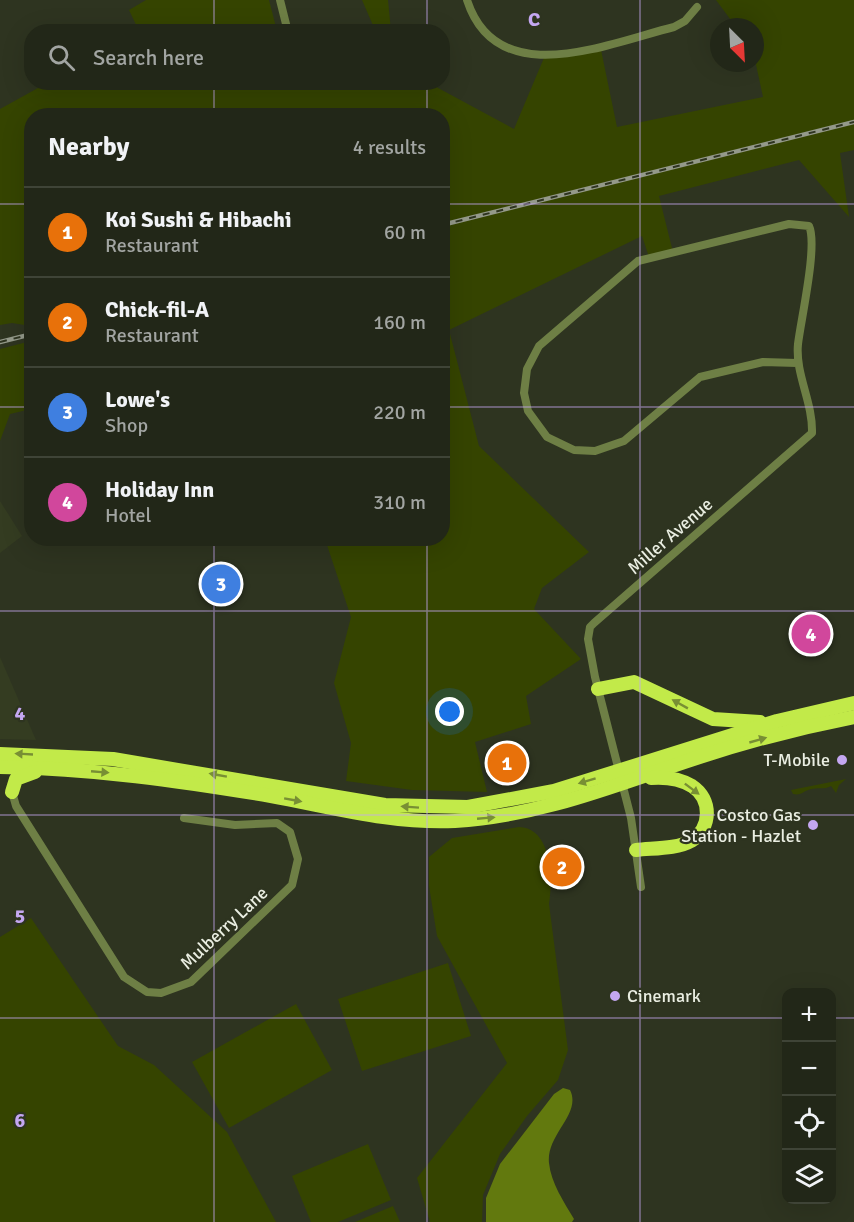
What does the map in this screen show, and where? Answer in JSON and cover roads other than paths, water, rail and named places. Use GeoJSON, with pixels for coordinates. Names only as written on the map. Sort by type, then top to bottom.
{"type":"FeatureCollection","features":[{"type":"Feature","properties":{"kind":"highway"},"geometry":{"type":"LineString","coordinates":[[598,689],[634,682],[713,718],[738,722],[777,721]]}},
{"type":"Feature","properties":{"kind":"highway"},"geometry":{"type":"LineString","coordinates":[[0,767],[58,768],[124,774],[230,789],[377,817],[417,821],[505,817],[557,806],[621,778],[777,721],[854,703]]}},
{"type":"Feature","properties":{"kind":"highway"},"geometry":{"type":"LineString","coordinates":[[637,780],[736,746],[854,717]]}},
{"type":"Feature","properties":{"kind":"highway"},"geometry":{"type":"LineString","coordinates":[[0,754],[113,759],[376,804],[416,808],[495,803],[621,778],[637,780],[668,778],[691,786],[703,798],[707,812],[704,827],[688,843],[636,850]]}},
{"type":"Feature","properties":{"kind":"highway"},"geometry":{"type":"LineString","coordinates":[[0,775],[12,792],[20,777],[58,768]]}},
{"type":"Feature","properties":{"kind":"street"},"geometry":{"type":"LineString","coordinates":[[280,0],[286,24]]}},
{"type":"Feature","properties":{"kind":"street"},"geometry":{"type":"LineString","coordinates":[[467,0],[477,22],[498,42],[515,51],[542,57],[562,55],[674,27],[685,21],[697,8]]}},
{"type":"Feature","properties":{"kind":"street","name":"Miller Avenue"},"geometry":{"type":"LineString","coordinates":[[641,887],[621,778],[598,689],[588,639],[590,627],[645,577],[811,436],[812,427],[806,389],[797,363],[812,245],[809,226],[789,224],[638,261],[544,341],[527,369],[524,393],[528,411],[547,437],[563,447],[581,451],[604,450],[617,445],[700,377],[763,362],[777,360],[797,363]]}},
{"type":"Feature","properties":{"kind":"street","name":"Mulberry Lane"},"geometry":{"type":"LineString","coordinates":[[12,792],[16,806],[124,977],[147,992],[161,993],[190,982],[292,885],[298,859],[290,832],[277,823],[235,825],[184,818]]}},
{"type":"Feature","properties":{"kind":"railway"},"geometry":{"type":"LineString","coordinates":[[450,223],[854,122]]}},
{"type":"Feature","properties":{"kind":"railway"},"geometry":{"type":"LineString","coordinates":[[0,342],[24,336]]}},
{"type":"Feature","properties":{"kind":"place","name":"Lowe's"},"geometry":{"type":"Point","coordinates":[221,584]}},
{"type":"Feature","properties":{"kind":"place","name":"Holiday Inn"},"geometry":{"type":"Point","coordinates":[811,634]}},
{"type":"Feature","properties":{"kind":"place","name":"T-Mobile"},"geometry":{"type":"Point","coordinates":[842,760]}},
{"type":"Feature","properties":{"kind":"place","name":"Koi Sushi & Hibachi"},"geometry":{"type":"Point","coordinates":[507,763]}},
{"type":"Feature","properties":{"kind":"place","name":"Costco Gas Station - Hazlet"},"geometry":{"type":"Point","coordinates":[813,825]}},
{"type":"Feature","properties":{"kind":"place","name":"Chick-fil-A"},"geometry":{"type":"Point","coordinates":[562,867]}},
{"type":"Feature","properties":{"kind":"place","name":"Cinemark"},"geometry":{"type":"Point","coordinates":[615,996]}}]}
